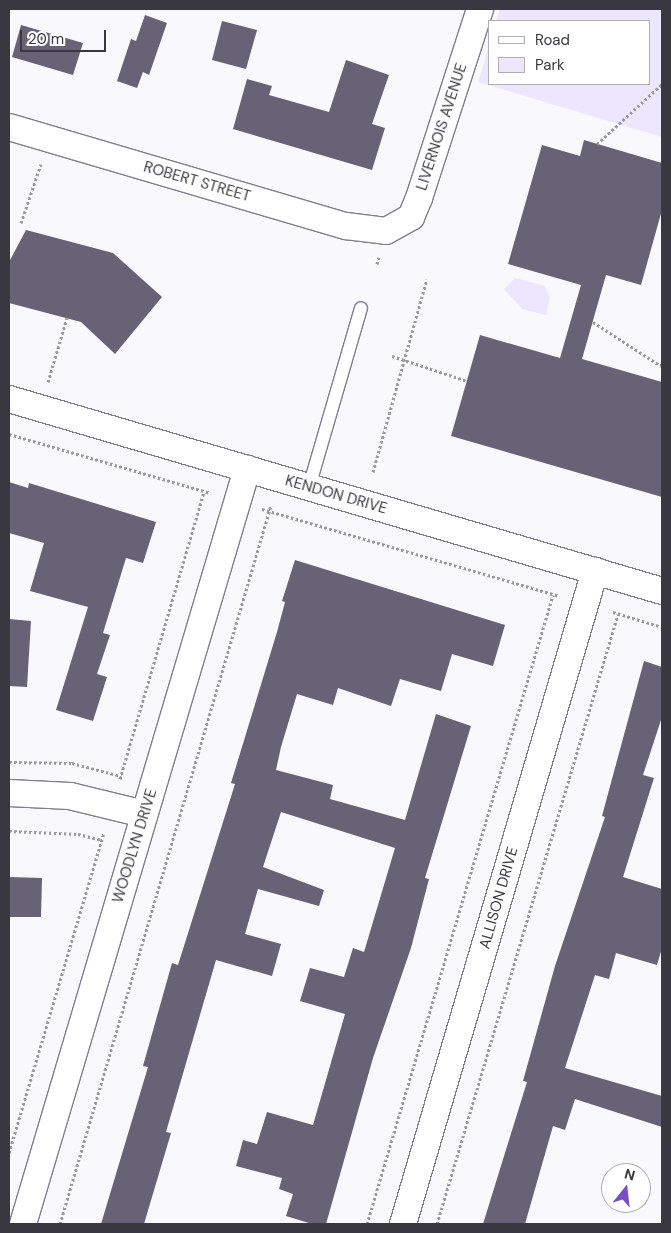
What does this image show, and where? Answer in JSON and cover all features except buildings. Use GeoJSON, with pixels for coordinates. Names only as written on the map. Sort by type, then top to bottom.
{"type":"FeatureCollection","features":[{"type":"Feature","properties":{"kind":"street","name":"LIVERNOIS AVENUE"},"geometry":{"type":"LineString","coordinates":[[386,232],[411,217],[419,198],[480,9]]}},
{"type":"Feature","properties":{"kind":"street","name":"ROBERT STREET"},"geometry":{"type":"LineString","coordinates":[[9,128],[346,226],[386,232]]}},
{"type":"Feature","properties":{"kind":"street","name":"KENDON DRIVE"},"geometry":{"type":"LineString","coordinates":[[9,399],[662,591]]}},
{"type":"Feature","properties":{"kind":"street","name":"WOODLYN DRIVE"},"geometry":{"type":"LineString","coordinates":[[23,1224],[247,469]]}},
{"type":"Feature","properties":{"kind":"street","name":"ALLISON DRIVE"},"geometry":{"type":"LineString","coordinates":[[402,1224],[595,571]]}},
{"type":"Feature","properties":{"kind":"street"},"geometry":{"type":"LineString","coordinates":[[9,793],[70,796],[144,814]]}},
{"type":"Feature","properties":{"kind":"lane"},"geometry":{"type":"LineString","coordinates":[[309,487],[360,308]]}},
{"type":"Feature","properties":{"kind":"path"},"geometry":{"type":"LineString","coordinates":[[597,144],[662,84]]}},
{"type":"Feature","properties":{"kind":"path"},"geometry":{"type":"LineString","coordinates":[[21,223],[48,139]]}},
{"type":"Feature","properties":{"kind":"path"},"geometry":{"type":"LineString","coordinates":[[373,472],[427,279]]}},
{"type":"Feature","properties":{"kind":"path"},"geometry":{"type":"LineString","coordinates":[[41,409],[67,318]]}},
{"type":"Feature","properties":{"kind":"path"},"geometry":{"type":"LineString","coordinates":[[593,322],[661,366],[662,361]]}},
{"type":"Feature","properties":{"kind":"path"},"geometry":{"type":"LineString","coordinates":[[392,356],[467,381]]}},
{"type":"Feature","properties":{"kind":"path"},"geometry":{"type":"LineString","coordinates":[[9,434],[662,627]]}},
{"type":"Feature","properties":{"kind":"path"},"geometry":{"type":"LineString","coordinates":[[60,1224],[279,478]]}},
{"type":"Feature","properties":{"kind":"path"},"geometry":{"type":"LineString","coordinates":[[367,1224],[553,595]]}},
{"type":"Feature","properties":{"kind":"path"},"geometry":{"type":"LineString","coordinates":[[438,1224],[618,614]]}},
{"type":"Feature","properties":{"kind":"path"},"geometry":{"type":"LineString","coordinates":[[9,831],[78,834],[168,857]]}},
{"type":"Feature","properties":{"kind":"green space"},"geometry":{"type":"Polygon","coordinates":[[[500,9],[662,9],[662,137],[488,85],[651,85],[651,20],[496,20],[500,9]]]}},
{"type":"Feature","properties":{"kind":"green space"},"geometry":{"type":"Polygon","coordinates":[[[488,50],[488,85],[478,82],[488,50]]]}},
{"type":"Feature","properties":{"kind":"green space"},"geometry":{"type":"Polygon","coordinates":[[[515,278],[545,286],[550,297],[546,315],[522,309],[504,289],[515,278]]]}}]}
